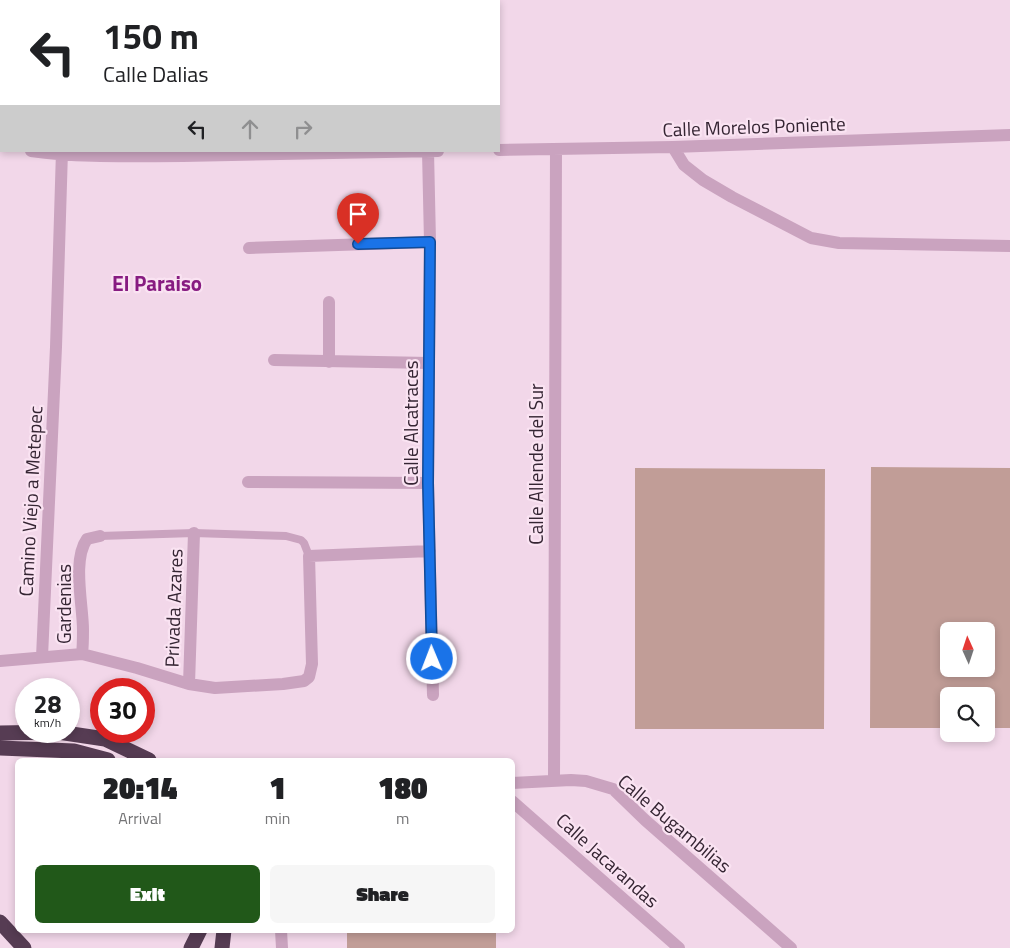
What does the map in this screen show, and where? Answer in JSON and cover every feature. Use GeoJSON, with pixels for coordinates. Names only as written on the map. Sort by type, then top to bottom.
{"type":"FeatureCollection","features":[{"type":"Feature","properties":{"kind":"highway"},"geometry":{"type":"LineString","coordinates":[[4,741],[58,732],[105,739],[145,758]]}},
{"type":"Feature","properties":{"kind":"highway"},"geometry":{"type":"LineString","coordinates":[[4,741],[74,751],[100,758]]}},
{"type":"Feature","properties":{"kind":"highway"},"geometry":{"type":"LineString","coordinates":[[0,922],[24,948]]}},
{"type":"Feature","properties":{"kind":"highway"},"geometry":{"type":"LineString","coordinates":[[191,948],[198,933]]}},
{"type":"Feature","properties":{"kind":"highway"},"geometry":{"type":"LineString","coordinates":[[222,948],[224,933]]}},
{"type":"Feature","properties":{"kind":"street","name":"Calle Morelos Poniente"},"geometry":{"type":"LineString","coordinates":[[500,150],[673,147],[1010,135]]}},
{"type":"Feature","properties":{"kind":"street"},"geometry":{"type":"LineString","coordinates":[[673,147],[684,165],[703,180],[811,238],[839,243],[1010,246]]}},
{"type":"Feature","properties":{"kind":"street","name":"Calle Allende del Sur"},"geometry":{"type":"LineString","coordinates":[[554,780],[556,148]]}},
{"type":"Feature","properties":{"kind":"street"},"geometry":{"type":"LineString","coordinates":[[46,152],[141,154],[352,152]]}},
{"type":"Feature","properties":{"kind":"street","name":"Calle Alcatraces"},"geometry":{"type":"LineString","coordinates":[[428,152],[430,242],[428,483],[433,695]]}},
{"type":"Feature","properties":{"kind":"street","name":"Camino Viejo a Metepec"},"geometry":{"type":"LineString","coordinates":[[42,657],[56,347],[62,153]]}},
{"type":"Feature","properties":{"kind":"street"},"geometry":{"type":"LineString","coordinates":[[249,248],[430,242]]}},
{"type":"Feature","properties":{"kind":"street"},"geometry":{"type":"LineString","coordinates":[[329,302],[329,362]]}},
{"type":"Feature","properties":{"kind":"street"},"geometry":{"type":"LineString","coordinates":[[274,360],[429,363]]}},
{"type":"Feature","properties":{"kind":"street"},"geometry":{"type":"LineString","coordinates":[[248,482],[428,483]]}},
{"type":"Feature","properties":{"kind":"street","name":"Privada Azares"},"geometry":{"type":"LineString","coordinates":[[190,684],[194,533]]}},
{"type":"Feature","properties":{"kind":"street","name":"Gardenias"},"geometry":{"type":"LineString","coordinates":[[82,654],[83,630],[80,573],[82,552],[87,539],[100,536]]}},
{"type":"Feature","properties":{"kind":"street"},"geometry":{"type":"LineString","coordinates":[[0,661],[82,654],[190,684],[215,688],[304,681],[311,672],[310,556],[430,551]]}},
{"type":"Feature","properties":{"kind":"street","name":"Calle Bugambilias"},"geometry":{"type":"LineString","coordinates":[[515,783],[554,780],[586,781],[613,789],[645,820],[791,948]]}},
{"type":"Feature","properties":{"kind":"street","name":"Calle Jacarandas"},"geometry":{"type":"LineString","coordinates":[[515,804],[679,948]]}},
{"type":"Feature","properties":{"kind":"street"},"geometry":{"type":"LineString","coordinates":[[281,933],[282,948]]}},
{"type":"Feature","properties":{"kind":"lane"},"geometry":{"type":"LineString","coordinates":[[100,536],[194,533],[296,538],[304,543],[310,556]]}},
{"type":"Feature","properties":{"kind":"shaded area"},"geometry":{"type":"Polygon","coordinates":[[[871,467],[1010,468],[1010,728],[995,728],[995,687],[940,687],[940,728],[870,728],[871,467]]]}},
{"type":"Feature","properties":{"kind":"shaded area"},"geometry":{"type":"Polygon","coordinates":[[[635,468],[825,469],[824,729],[635,729],[635,468]]]}},
{"type":"Feature","properties":{"kind":"shaded area"},"geometry":{"type":"Polygon","coordinates":[[[347,933],[496,933],[496,948],[347,948],[347,933]]]}},
{"type":"Feature","properties":{"kind":"district","name":"El Paraiso"},"geometry":{"type":"Point","coordinates":[157,283]}},
{"type":"Feature","properties":{"kind":"route"},"geometry":{"type":"LineString","coordinates":[[358,244],[430,242],[428,483],[432,659]]}}]}
